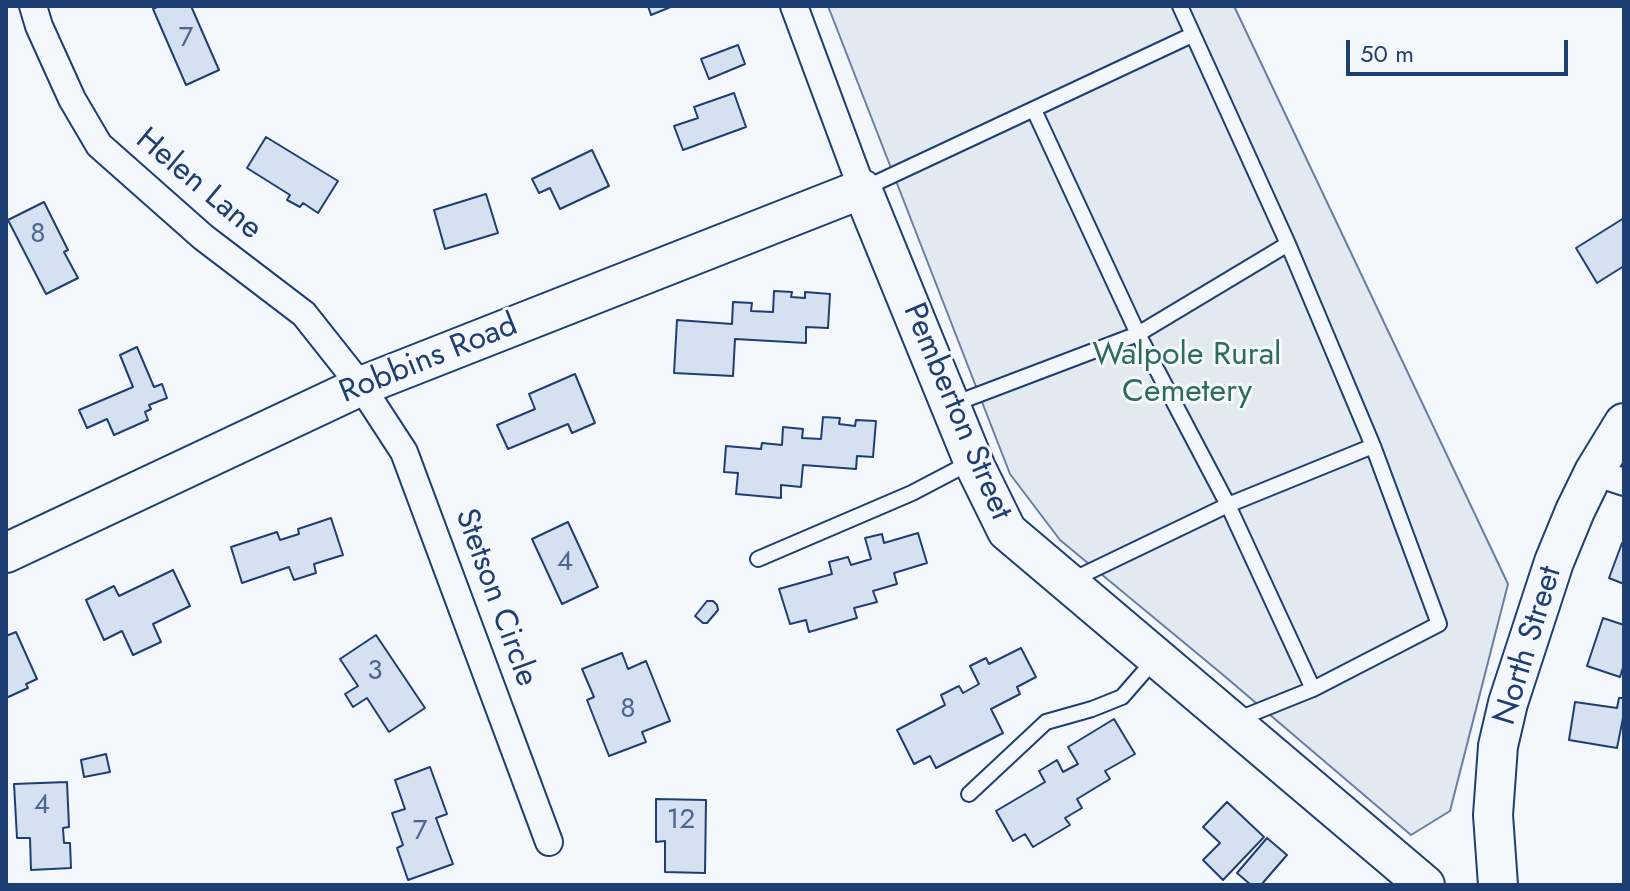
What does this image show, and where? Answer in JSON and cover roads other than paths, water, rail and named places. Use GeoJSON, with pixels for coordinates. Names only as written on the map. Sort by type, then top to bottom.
{"type":"FeatureCollection","features":[{"type":"Feature","properties":{"kind":"street","name":"Helen Lane"},"geometry":{"type":"LineString","coordinates":[[33,6],[72,99],[99,145],[203,237],[304,314],[361,386]]}},
{"type":"Feature","properties":{"kind":"street","name":"Pemberton Street"},"geometry":{"type":"LineString","coordinates":[[794,6],[862,189],[973,461],[1007,531],[1425,885]]}},
{"type":"Feature","properties":{"kind":"street","name":"Robbins Road"},"geometry":{"type":"LineString","coordinates":[[6,553],[361,386],[862,189]]}},
{"type":"Feature","properties":{"kind":"street","name":"Stetson Circle"},"geometry":{"type":"LineString","coordinates":[[361,386],[404,452],[549,842]]}},
{"type":"Feature","properties":{"kind":"street","name":"North Street"},"geometry":{"type":"LineString","coordinates":[[1498,885],[1493,815],[1498,746],[1508,703],[1554,562],[1609,477],[1624,423]]}},
{"type":"Feature","properties":{"kind":"lane"},"geometry":{"type":"LineString","coordinates":[[1180,6],[1288,244],[1373,446],[1439,624],[1313,689],[1232,721]]}},
{"type":"Feature","properties":{"kind":"lane"},"geometry":{"type":"LineString","coordinates":[[862,189],[1192,35]]}},
{"type":"Feature","properties":{"kind":"lane"},"geometry":{"type":"LineString","coordinates":[[1034,110],[1138,334],[1228,505],[1313,689]]}},
{"type":"Feature","properties":{"kind":"lane"},"geometry":{"type":"LineString","coordinates":[[950,405],[1138,334],[1288,244]]}},
{"type":"Feature","properties":{"kind":"lane"},"geometry":{"type":"LineString","coordinates":[[1068,582],[1228,505],[1373,446]]}},
{"type":"Feature","properties":{"kind":"lane"},"geometry":{"type":"LineString","coordinates":[[758,559],[912,493],[973,461]]}},
{"type":"Feature","properties":{"kind":"lane"},"geometry":{"type":"LineString","coordinates":[[969,794],[1046,722],[1122,697],[1157,658]]}},
{"type":"Feature","properties":{"kind":"park label","name":"Walpole Rural Cemetery"},"geometry":{"type":"Point","coordinates":[1187,374]}}]}
